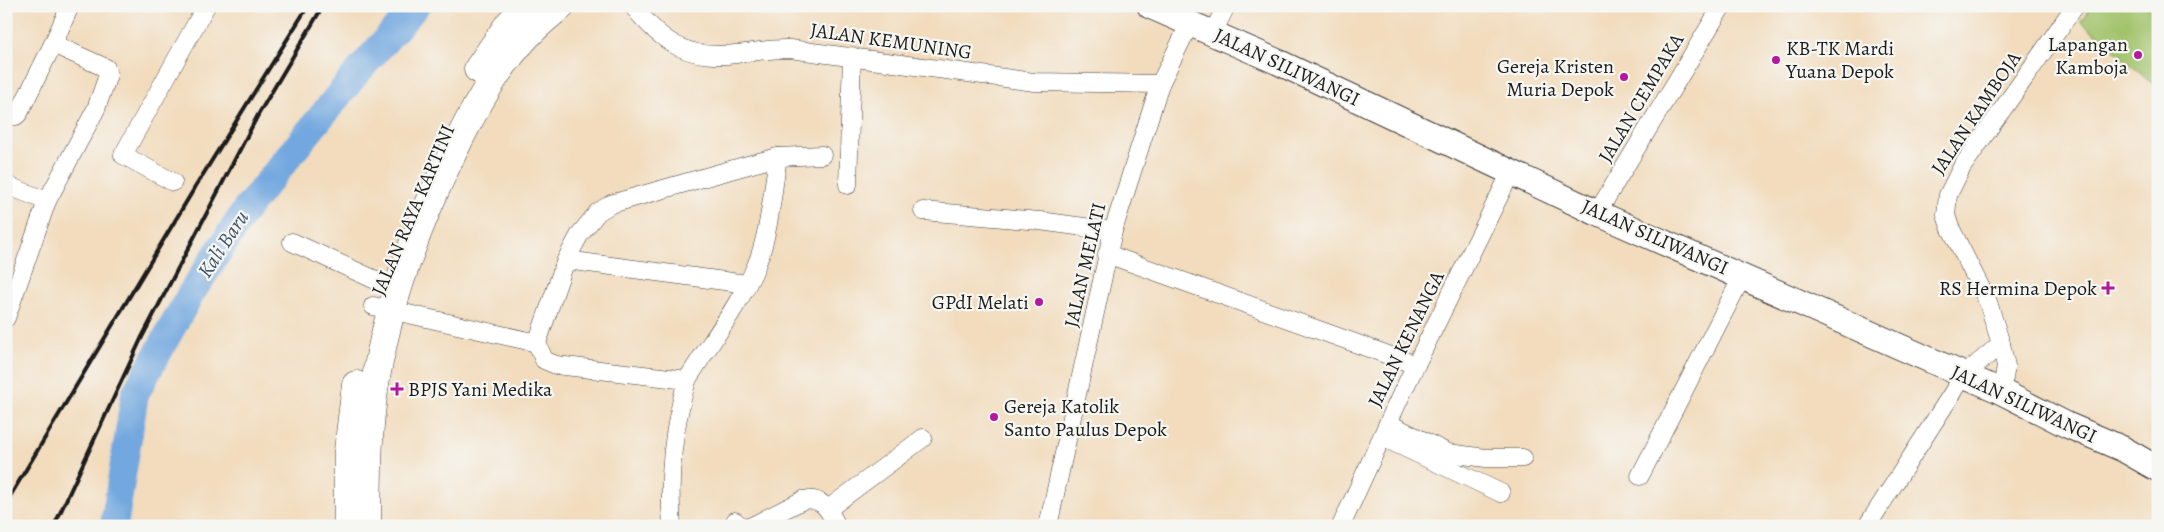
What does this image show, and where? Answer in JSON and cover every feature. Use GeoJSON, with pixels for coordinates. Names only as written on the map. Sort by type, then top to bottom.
{"type":"FeatureCollection","features":[{"type":"Feature","properties":{"kind":"main road","name":"JALAN RAYA KARTINI"},"geometry":{"type":"LineString","coordinates":[[348,526],[350,426],[359,369],[414,197],[456,107],[494,44],[527,6]]}},
{"type":"Feature","properties":{"kind":"main road","name":"JALAN RAYA KARTINI"},"geometry":{"type":"LineString","coordinates":[[367,526],[370,426],[378,365],[381,300],[472,114],[510,54],[530,32],[561,6]]}},
{"type":"Feature","properties":{"kind":"main road","name":"JALAN SILIWANGI"},"geometry":{"type":"LineString","coordinates":[[1150,6],[1213,33],[1598,213],[1743,275],[1998,390],[2067,425],[2123,449],[2158,469]]}},
{"type":"Feature","properties":{"kind":"street"},"geometry":{"type":"LineString","coordinates":[[6,115],[16,116],[19,113],[70,6]]}},
{"type":"Feature","properties":{"kind":"street"},"geometry":{"type":"LineString","coordinates":[[173,182],[123,155],[206,6]]}},
{"type":"Feature","properties":{"kind":"street","name":"JALAN KEMUNING"},"geometry":{"type":"LineString","coordinates":[[633,6],[658,35],[693,52],[717,56],[775,48],[852,56],[1034,82],[1160,84]]}},
{"type":"Feature","properties":{"kind":"street"},"geometry":{"type":"LineString","coordinates":[[1213,33],[1226,6]]}},
{"type":"Feature","properties":{"kind":"street","name":"JALAN CEMPAKA"},"geometry":{"type":"LineString","coordinates":[[1598,213],[1722,6]]}},
{"type":"Feature","properties":{"kind":"street","name":"JALAN KAMBOJA"},"geometry":{"type":"LineString","coordinates":[[1998,390],[2006,366],[2001,344],[1988,302],[1950,227],[1946,205],[1948,195],[1962,167],[2075,6]]}},
{"type":"Feature","properties":{"kind":"street","name":"JALAN MELATI"},"geometry":{"type":"LineString","coordinates":[[1048,526],[1095,331],[1107,254],[1113,231],[1160,84],[1190,23]]}},
{"type":"Feature","properties":{"kind":"street"},"geometry":{"type":"LineString","coordinates":[[8,307],[47,201],[96,109],[108,75],[106,68],[53,44]]}},
{"type":"Feature","properties":{"kind":"street"},"geometry":{"type":"LineString","coordinates":[[848,185],[852,56]]}},
{"type":"Feature","properties":{"kind":"street"},"geometry":{"type":"LineString","coordinates":[[687,380],[549,364],[540,355],[537,343],[566,260],[588,222],[611,204],[778,157],[822,155]]}},
{"type":"Feature","properties":{"kind":"street"},"geometry":{"type":"LineString","coordinates":[[672,526],[669,491],[672,451],[676,420],[687,380],[747,284],[764,242],[778,157]]}},
{"type":"Feature","properties":{"kind":"street","name":"JALAN KENANGA"},"geometry":{"type":"LineString","coordinates":[[1341,526],[1416,365],[1511,172]]}},
{"type":"Feature","properties":{"kind":"street"},"geometry":{"type":"LineString","coordinates":[[6,185],[47,201]]}},
{"type":"Feature","properties":{"kind":"street"},"geometry":{"type":"LineString","coordinates":[[923,211],[1040,221],[1113,231]]}},
{"type":"Feature","properties":{"kind":"street"},"geometry":{"type":"LineString","coordinates":[[292,242],[381,300],[537,343]]}},
{"type":"Feature","properties":{"kind":"street"},"geometry":{"type":"LineString","coordinates":[[1107,254],[1416,365]]}},
{"type":"Feature","properties":{"kind":"street"},"geometry":{"type":"LineString","coordinates":[[566,260],[747,284]]}},
{"type":"Feature","properties":{"kind":"street"},"geometry":{"type":"LineString","coordinates":[[1640,476],[1743,275]]}},
{"type":"Feature","properties":{"kind":"street"},"geometry":{"type":"LineString","coordinates":[[1867,526],[1964,375],[2001,344]]}},
{"type":"Feature","properties":{"kind":"street"},"geometry":{"type":"LineString","coordinates":[[1385,430],[1448,453],[1486,458],[1523,458]]}},
{"type":"Feature","properties":{"kind":"street"},"geometry":{"type":"LineString","coordinates":[[1385,430],[1502,493]]}},
{"type":"Feature","properties":{"kind":"street"},"geometry":{"type":"LineString","coordinates":[[828,508],[923,438]]}},
{"type":"Feature","properties":{"kind":"street"},"geometry":{"type":"LineString","coordinates":[[743,524],[803,500],[816,500],[828,508],[837,526]]}},
{"type":"Feature","properties":{"kind":"green space","name":"Lapangan Kamboja"},"geometry":{"type":"Polygon","coordinates":[[[2091,6],[2158,6],[2158,89],[2081,21],[2091,6]]]}},
{"type":"Feature","properties":{"kind":"waterway","name":"Kali Baru"},"geometry":{"type":"LineString","coordinates":[[114,526],[135,394],[190,295],[247,208],[355,75],[416,6]]}},
{"type":"Feature","properties":{"kind":"railway"},"geometry":{"type":"LineString","coordinates":[[6,503],[194,189],[308,6]]}},
{"type":"Feature","properties":{"kind":"railway"},"geometry":{"type":"LineString","coordinates":[[54,526],[141,339],[258,115],[323,6]]}},
{"type":"Feature","properties":{"kind":"place","name":"Lapangan Kamboja"},"geometry":{"type":"Point","coordinates":[2138,55]}},
{"type":"Feature","properties":{"kind":"place","name":"KB-TK Mardi Yuana Depok"},"geometry":{"type":"Point","coordinates":[1776,60]}},
{"type":"Feature","properties":{"kind":"place","name":"Gereja Kristen Muria Depok"},"geometry":{"type":"Point","coordinates":[1624,77]}},
{"type":"Feature","properties":{"kind":"place","name":"RS Hermina Depok"},"geometry":{"type":"Point","coordinates":[2108,288]}},
{"type":"Feature","properties":{"kind":"place","name":"GPdI Melati"},"geometry":{"type":"Point","coordinates":[1039,302]}},
{"type":"Feature","properties":{"kind":"place","name":"BPJS Yani Medika"},"geometry":{"type":"Point","coordinates":[397,389]}},
{"type":"Feature","properties":{"kind":"place","name":"Gereja Katolik Santo Paulus Depok"},"geometry":{"type":"Point","coordinates":[994,417]}}]}
